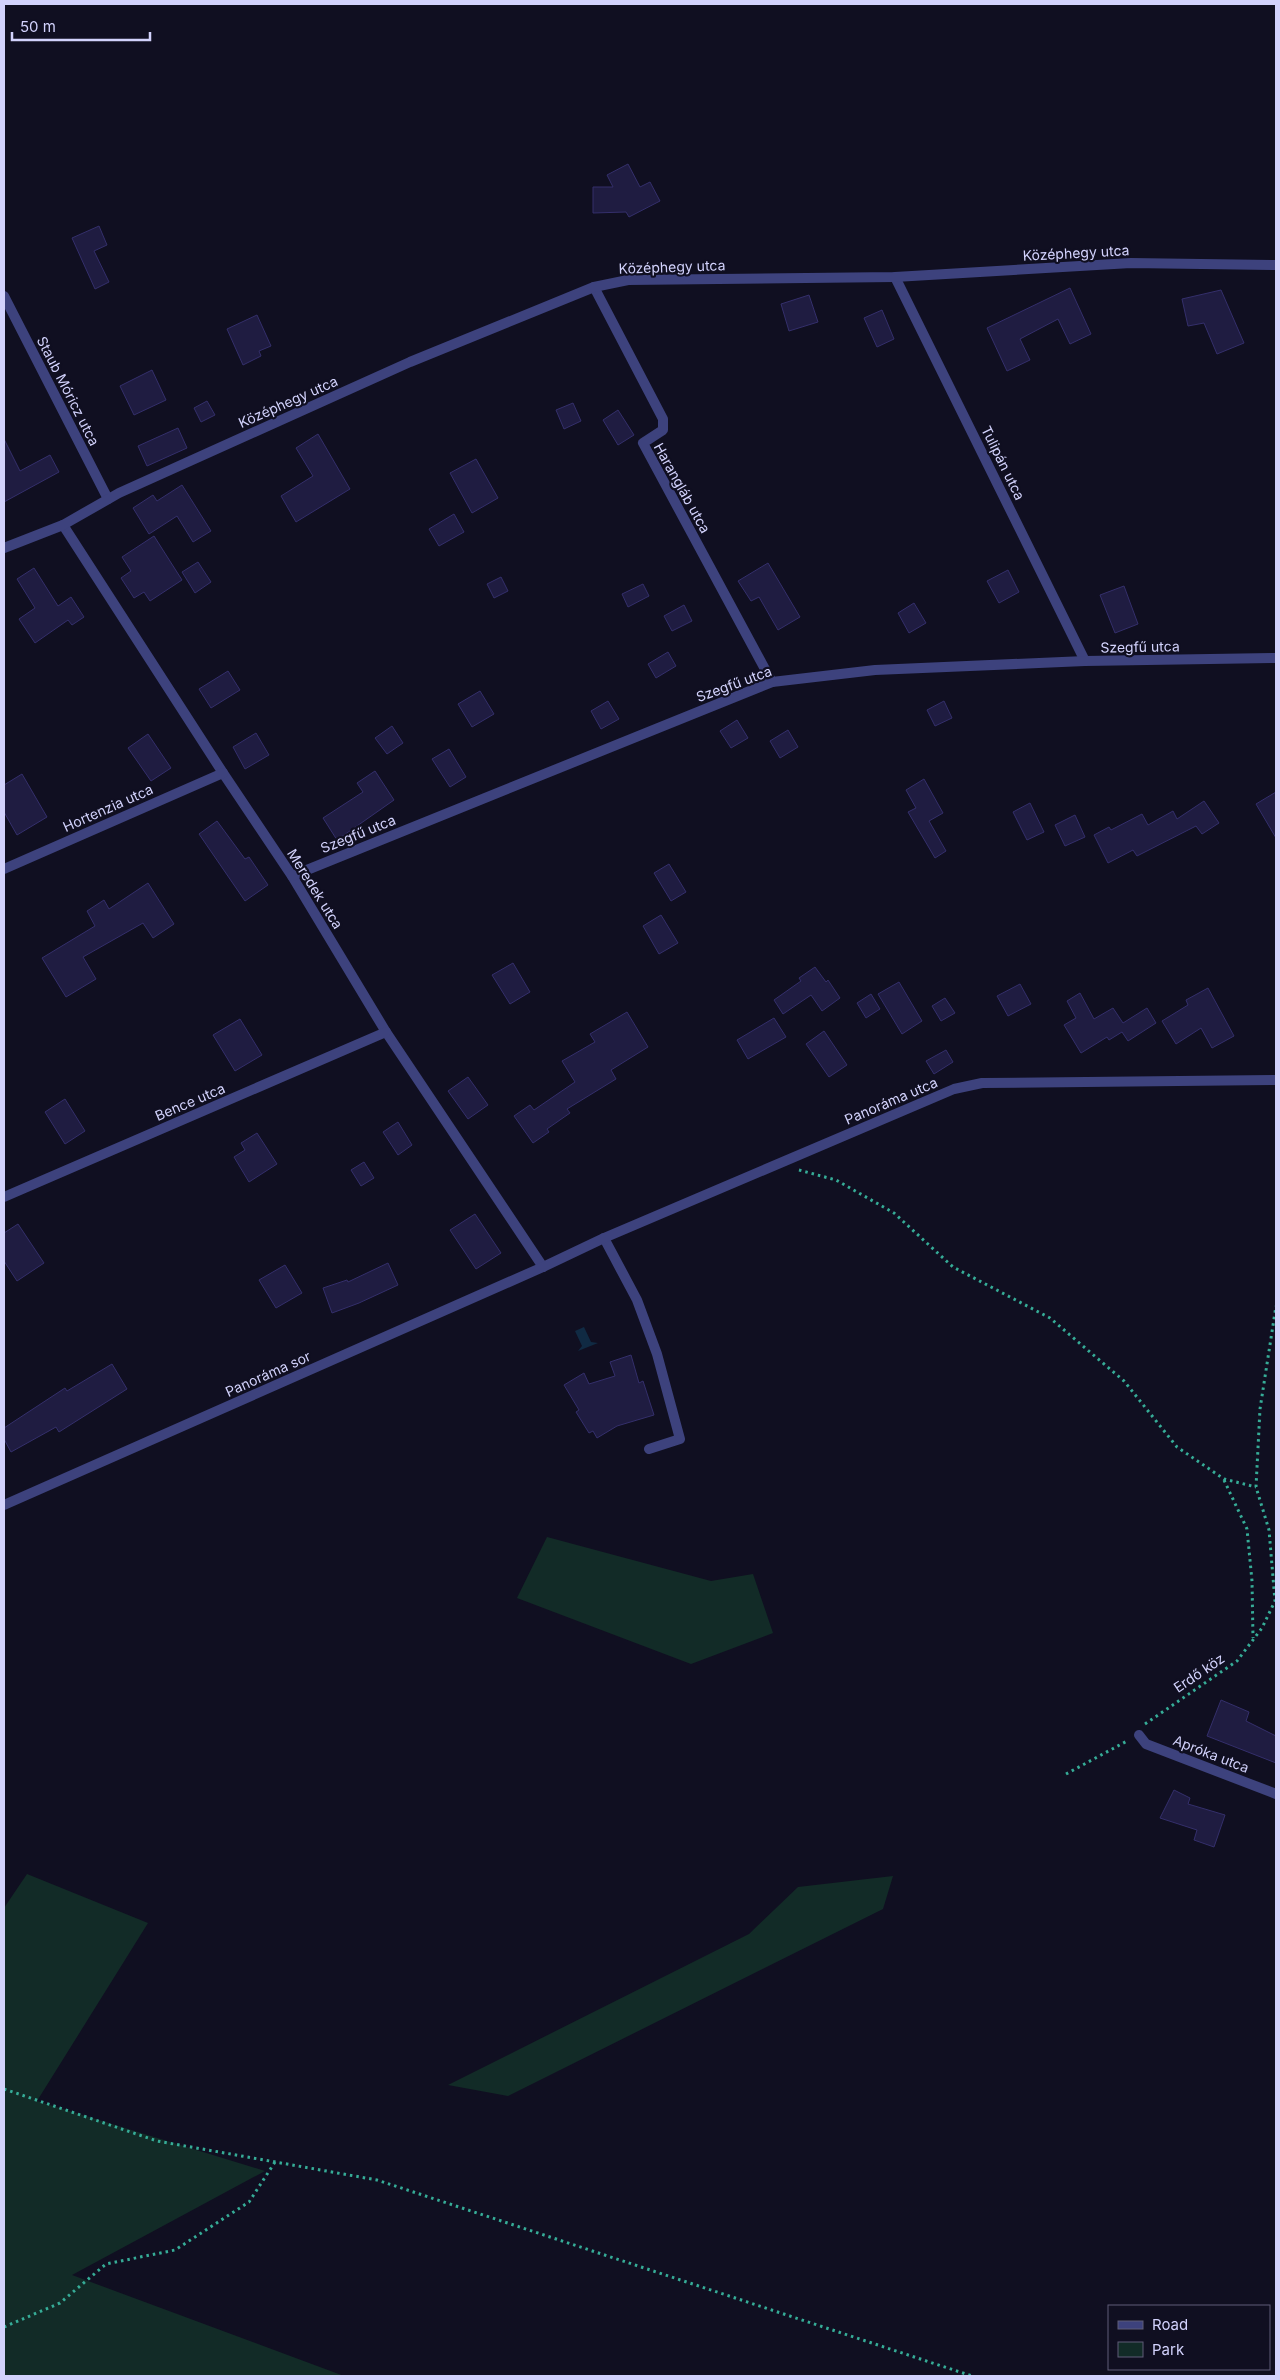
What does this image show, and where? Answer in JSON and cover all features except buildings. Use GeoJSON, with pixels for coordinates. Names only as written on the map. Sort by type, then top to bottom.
{"type":"FeatureCollection","features":[{"type":"Feature","properties":{"kind":"street","name":"Középhegy utca"},"geometry":{"type":"LineString","coordinates":[[4,548],[63,526],[108,499],[410,362],[594,287],[628,280],[895,277],[1131,263],[1276,265]]}},
{"type":"Feature","properties":{"kind":"street","name":"Tulipán utca"},"geometry":{"type":"LineString","coordinates":[[895,277],[1085,661]]}},
{"type":"Feature","properties":{"kind":"street","name":"Harangláb utca"},"geometry":{"type":"LineString","coordinates":[[594,287],[663,419],[663,430],[642,443],[772,682]]}},
{"type":"Feature","properties":{"kind":"street","name":"Staub Móricz utca"},"geometry":{"type":"LineString","coordinates":[[4,296],[108,499]]}},
{"type":"Feature","properties":{"kind":"street","name":"Meredek utca"},"geometry":{"type":"LineString","coordinates":[[63,526],[292,876],[386,1032],[543,1267]]}},
{"type":"Feature","properties":{"kind":"street","name":"Szegfű utca"},"geometry":{"type":"LineString","coordinates":[[292,876],[772,682],[875,670],[1085,661],[1276,658]]}},
{"type":"Feature","properties":{"kind":"street","name":"Hortenzia utca"},"geometry":{"type":"LineString","coordinates":[[4,868],[223,773]]}},
{"type":"Feature","properties":{"kind":"street","name":"Bence utca"},"geometry":{"type":"LineString","coordinates":[[4,1196],[386,1032]]}},
{"type":"Feature","properties":{"kind":"street","name":"Panoráma utca"},"geometry":{"type":"LineString","coordinates":[[543,1267],[604,1238],[954,1089],[982,1083],[1276,1080]]}},
{"type":"Feature","properties":{"kind":"street"},"geometry":{"type":"LineString","coordinates":[[604,1238],[637,1300],[676,1419],[680,1439],[649,1449]]}},
{"type":"Feature","properties":{"kind":"street","name":"Panoráma sor"},"geometry":{"type":"LineString","coordinates":[[4,1505],[543,1267]]}},
{"type":"Feature","properties":{"kind":"street","name":"Apróka utca"},"geometry":{"type":"LineString","coordinates":[[1139,1735],[1146,1744],[1276,1794]]}},
{"type":"Feature","properties":{"kind":"path"},"geometry":{"type":"LineString","coordinates":[[776,1165],[836,1180],[894,1213],[953,1267],[1050,1318],[1124,1381],[1176,1447],[1224,1479],[1256,1487]]}},
{"type":"Feature","properties":{"kind":"path","name":"Erdő köz"},"geometry":{"type":"LineString","coordinates":[[1066,1774],[1139,1735],[1146,1722],[1237,1661],[1262,1628],[1276,1601],[1269,1530],[1256,1487],[1260,1409],[1276,1306]]}},
{"type":"Feature","properties":{"kind":"path"},"geometry":{"type":"LineString","coordinates":[[1224,1479],[1247,1530],[1252,1581],[1253,1638]]}},
{"type":"Feature","properties":{"kind":"path"},"geometry":{"type":"LineString","coordinates":[[4,2089],[156,2141],[377,2180],[972,2376]]}},
{"type":"Feature","properties":{"kind":"path"},"geometry":{"type":"LineString","coordinates":[[4,2327],[60,2303],[106,2264],[175,2250],[249,2202],[275,2162]]}},
{"type":"Feature","properties":{"kind":"green space"},"geometry":{"type":"Polygon","coordinates":[[[547,1537],[711,1581],[753,1574],[773,1633],[691,1664],[517,1598],[547,1537]]]}},
{"type":"Feature","properties":{"kind":"green space"},"geometry":{"type":"Polygon","coordinates":[[[27,1874],[148,1923],[37,2101],[265,2171],[72,2275],[344,2376],[4,2376],[4,1908],[27,1874]]]}},
{"type":"Feature","properties":{"kind":"green space"},"geometry":{"type":"Polygon","coordinates":[[[893,1876],[883,1909],[508,2096],[448,2085],[749,1934],[798,1887],[893,1876]]]}},
{"type":"Feature","properties":{"kind":"water"},"geometry":{"type":"Polygon","coordinates":[[[584,1327],[591,1342],[598,1343],[578,1351],[582,1346],[575,1331],[584,1327]]]}}]}
